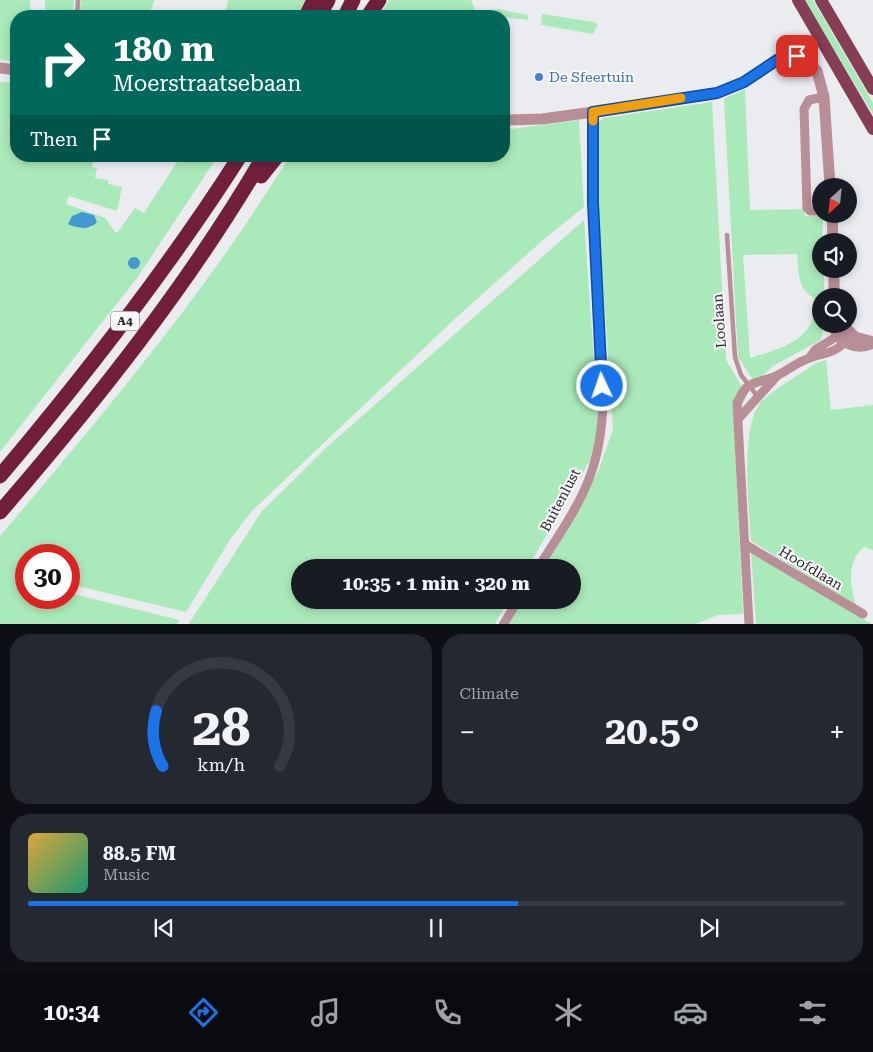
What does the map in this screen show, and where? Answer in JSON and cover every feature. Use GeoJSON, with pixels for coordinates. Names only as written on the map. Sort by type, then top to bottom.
{"type":"FeatureCollection","features":[{"type":"Feature","properties":{"kind":"highway","name":"A4"},"geometry":{"type":"LineString","coordinates":[[0,476],[85,374],[149,290],[237,162]]}},
{"type":"Feature","properties":{"kind":"highway","name":"A4"},"geometry":{"type":"LineString","coordinates":[[0,512],[67,433],[169,300],[240,196],[266,162]]}},
{"type":"Feature","properties":{"kind":"main road"},"geometry":{"type":"LineString","coordinates":[[798,0],[873,128]]}},
{"type":"Feature","properties":{"kind":"main road"},"geometry":{"type":"LineString","coordinates":[[821,0],[873,89]]}},
{"type":"Feature","properties":{"kind":"street"},"geometry":{"type":"LineString","coordinates":[[510,120],[542,119],[717,93],[744,82],[777,60],[797,56],[805,58],[818,71],[824,96],[829,178]]}},
{"type":"Feature","properties":{"kind":"street"},"geometry":{"type":"LineString","coordinates":[[812,212],[807,208],[804,109],[809,100],[824,96]]}},
{"type":"Feature","properties":{"kind":"street","name":"Buitenlust"},"geometry":{"type":"LineString","coordinates":[[543,559],[578,501],[589,478],[600,441],[603,404],[593,203],[593,112]]}},
{"type":"Feature","properties":{"kind":"street"},"geometry":{"type":"LineString","coordinates":[[749,624],[737,404],[742,392],[749,385],[777,376],[810,357],[823,355],[840,333]]}},
{"type":"Feature","properties":{"kind":"street"},"geometry":{"type":"LineString","coordinates":[[846,333],[873,343]]}},
{"type":"Feature","properties":{"kind":"street"},"geometry":{"type":"LineString","coordinates":[[739,418],[777,376]]}},
{"type":"Feature","properties":{"kind":"street","name":"Hoofdlaan"},"geometry":{"type":"LineString","coordinates":[[746,545],[863,614]]}},
{"type":"Feature","properties":{"kind":"street"},"geometry":{"type":"LineString","coordinates":[[504,624],[513,609]]}},
{"type":"Feature","properties":{"kind":"lane","name":"Loolaan"},"geometry":{"type":"LineString","coordinates":[[727,235],[735,357],[741,374],[758,397]]}},
{"type":"Feature","properties":{"kind":"green space"},"geometry":{"type":"Polygon","coordinates":[[[0,0],[30,0],[31,10],[10,10],[10,61],[0,60],[0,0]]]}},
{"type":"Feature","properties":{"kind":"green space"},"geometry":{"type":"Polygon","coordinates":[[[45,0],[74,0],[73,10],[45,10],[45,0]]]}},
{"type":"Feature","properties":{"kind":"green space"},"geometry":{"type":"Polygon","coordinates":[[[81,0],[155,0],[151,10],[80,10],[81,0]]]}},
{"type":"Feature","properties":{"kind":"green space"},"geometry":{"type":"Polygon","coordinates":[[[228,0],[305,0],[300,10],[226,10],[228,0]]]}},
{"type":"Feature","properties":{"kind":"green space"},"geometry":{"type":"Polygon","coordinates":[[[389,0],[471,0],[475,10],[383,10],[389,0]]]}},
{"type":"Feature","properties":{"kind":"green space"},"geometry":{"type":"Polygon","coordinates":[[[804,0],[813,0],[873,103],[873,114],[804,0]]]}},
{"type":"Feature","properties":{"kind":"green space"},"geometry":{"type":"Polygon","coordinates":[[[510,11],[528,15],[528,20],[510,18],[510,11]]]}},
{"type":"Feature","properties":{"kind":"green space"},"geometry":{"type":"Polygon","coordinates":[[[542,14],[594,22],[598,25],[593,34],[541,25],[542,14]]]}},
{"type":"Feature","properties":{"kind":"green space"},"geometry":{"type":"Polygon","coordinates":[[[0,82],[10,83],[10,162],[93,162],[92,167],[97,168],[95,178],[108,180],[108,184],[122,187],[117,211],[69,196],[66,204],[105,218],[115,232],[118,232],[135,208],[144,213],[177,162],[214,162],[137,278],[0,452],[0,82]],[[96,219],[76,225],[91,228],[97,222],[96,219]]]}},
{"type":"Feature","properties":{"kind":"green space"},"geometry":{"type":"Polygon","coordinates":[[[745,89],[750,210],[804,209],[805,216],[812,216],[812,223],[823,223],[822,233],[812,233],[812,278],[824,278],[824,288],[812,288],[812,297],[804,290],[800,279],[797,254],[743,255],[750,358],[785,346],[796,340],[805,332],[812,319],[812,333],[822,333],[821,340],[773,366],[755,383],[738,357],[724,99],[745,89]]]}},
{"type":"Feature","properties":{"kind":"green space"},"geometry":{"type":"Polygon","coordinates":[[[712,102],[726,360],[747,395],[734,423],[743,614],[718,615],[696,624],[509,624],[516,609],[581,609],[581,559],[545,559],[598,472],[613,429],[593,136],[597,123],[604,118],[712,102]]]}},
{"type":"Feature","properties":{"kind":"green space"},"geometry":{"type":"Polygon","coordinates":[[[579,120],[584,207],[543,240],[459,315],[252,511],[231,538],[186,612],[80,587],[80,544],[15,544],[15,609],[80,609],[80,596],[180,620],[177,624],[0,624],[0,536],[152,352],[224,256],[286,162],[510,162],[510,129],[579,120]]]}},
{"type":"Feature","properties":{"kind":"green space"},"geometry":{"type":"Polygon","coordinates":[[[584,220],[598,415],[597,441],[592,457],[533,559],[291,559],[291,609],[504,609],[495,624],[189,624],[262,511],[327,447],[584,220]]]}},
{"type":"Feature","properties":{"kind":"green space"},"geometry":{"type":"Polygon","coordinates":[[[826,360],[831,410],[873,405],[873,550],[864,547],[858,553],[852,567],[851,584],[857,607],[751,541],[747,467],[751,427],[756,411],[763,400],[776,390],[816,363],[826,360]]]}},
{"type":"Feature","properties":{"kind":"green space"},"geometry":{"type":"Polygon","coordinates":[[[751,552],[765,560],[872,624],[756,624],[751,552]]]}},
{"type":"Feature","properties":{"kind":"water"},"geometry":{"type":"Polygon","coordinates":[[[82,212],[94,215],[97,222],[87,228],[68,224],[72,216],[82,212]]]}},
{"type":"Feature","properties":{"kind":"water"},"geometry":{"type":"Polygon","coordinates":[[[132,257],[136,257],[140,263],[136,269],[132,269],[128,265],[128,261],[132,257]]]}},
{"type":"Feature","properties":{"kind":"slow traffic"},"geometry":{"type":"LineString","coordinates":[[593,121],[593,112],[681,98]]}},
{"type":"Feature","properties":{"kind":"place","name":"De Sfeertuin"},"geometry":{"type":"Point","coordinates":[539,77]}},
{"type":"Feature","properties":{"kind":"route"},"geometry":{"type":"LineString","coordinates":[[602,386],[593,203],[593,112],[717,93],[744,82],[777,60],[797,56]]}}]}
